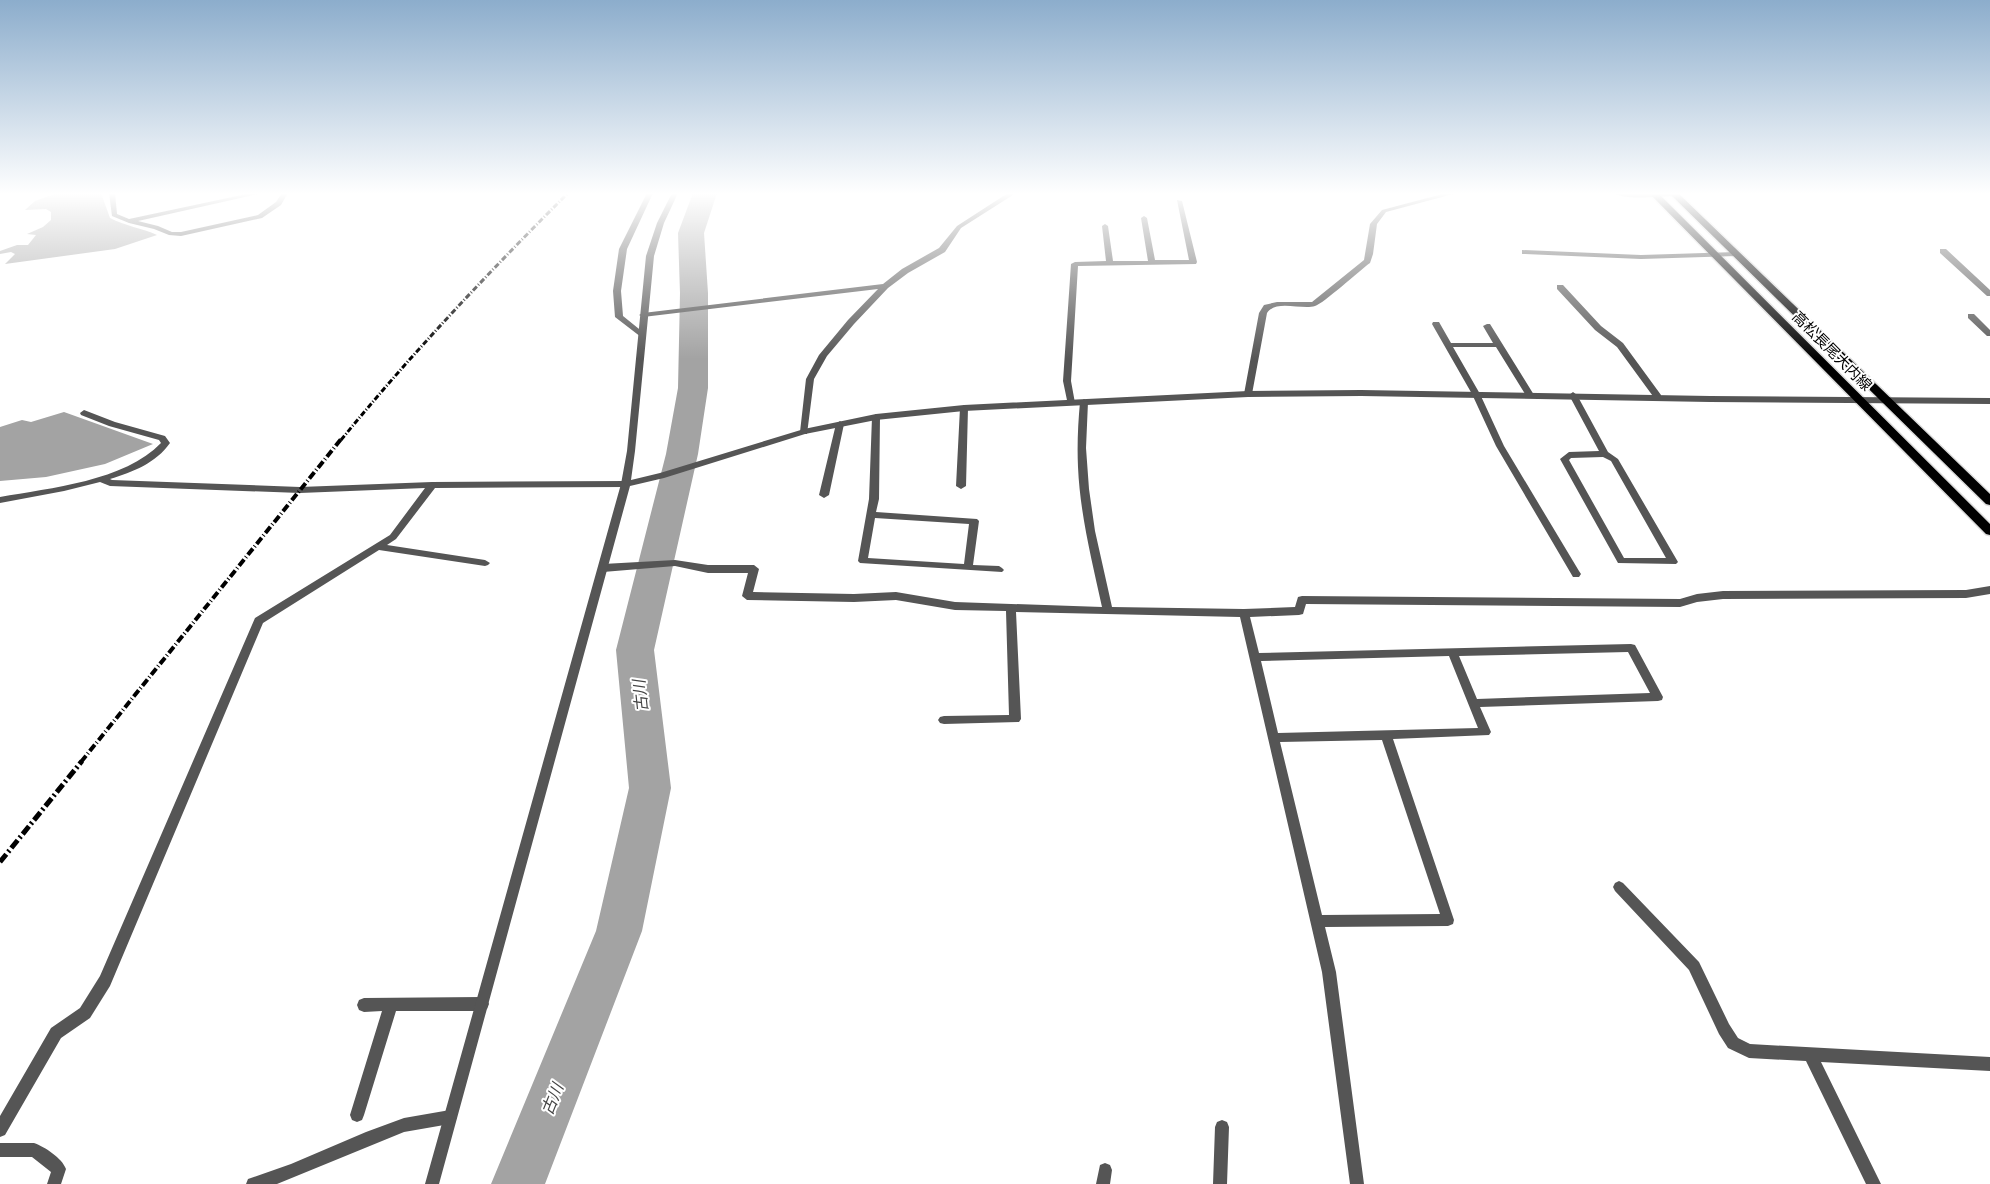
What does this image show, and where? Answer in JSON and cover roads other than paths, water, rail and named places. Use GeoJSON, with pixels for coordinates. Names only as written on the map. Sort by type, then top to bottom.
{"type":"FeatureCollection","features":[{"type":"Feature","properties":{"kind":"main road","name":"高松長尾大内線"},"geometry":{"type":"LineString","coordinates":[[1708,248],[1990,531]]}},
{"type":"Feature","properties":{"kind":"main road","name":"高松長尾大内線"},"geometry":{"type":"LineString","coordinates":[[1730,248],[1990,501]]}},
{"type":"Feature","properties":{"kind":"street"},"geometry":{"type":"LineString","coordinates":[[623,248],[617,291],[619,317],[641,335]]}},
{"type":"Feature","properties":{"kind":"street"},"geometry":{"type":"LineString","coordinates":[[432,1184],[626,484],[631,451],[643,315],[652,248]]}},
{"type":"Feature","properties":{"kind":"street"},"geometry":{"type":"LineString","coordinates":[[804,432],[810,379],[823,355],[885,286],[943,248]]}},
{"type":"Feature","properties":{"kind":"street"},"geometry":{"type":"LineString","coordinates":[[1108,248],[1110,264]]}},
{"type":"Feature","properties":{"kind":"street"},"geometry":{"type":"LineString","coordinates":[[1149,248],[1152,263]]}},
{"type":"Feature","properties":{"kind":"street"},"geometry":{"type":"LineString","coordinates":[[1071,403],[1067,381],[1075,264],[1193,262],[1190,248]]}},
{"type":"Feature","properties":{"kind":"street"},"geometry":{"type":"LineString","coordinates":[[1248,394],[1263,313],[1268,307],[1276,304],[1314,304],[1367,261],[1372,248]]}},
{"type":"Feature","properties":{"kind":"street"},"geometry":{"type":"LineString","coordinates":[[1943,251],[1990,294]]}},
{"type":"Feature","properties":{"kind":"street"},"geometry":{"type":"LineString","coordinates":[[1526,252],[1641,257],[1736,254]]}},
{"type":"Feature","properties":{"kind":"street"},"geometry":{"type":"LineString","coordinates":[[643,315],[885,286]]}},
{"type":"Feature","properties":{"kind":"street"},"geometry":{"type":"LineString","coordinates":[[1560,287],[1598,328],[1620,344],[1658,397]]}},
{"type":"Feature","properties":{"kind":"street"},"geometry":{"type":"LineString","coordinates":[[1971,316],[1990,334]]}},
{"type":"Feature","properties":{"kind":"street"},"geometry":{"type":"LineString","coordinates":[[1436,324],[1476,394],[1500,446],[1576,574]]}},
{"type":"Feature","properties":{"kind":"street"},"geometry":{"type":"LineString","coordinates":[[1487,326],[1530,394]]}},
{"type":"Feature","properties":{"kind":"street"},"geometry":{"type":"LineString","coordinates":[[1448,345],[1499,345]]}},
{"type":"Feature","properties":{"kind":"street"},"geometry":{"type":"LineString","coordinates":[[102,479],[110,483],[300,490],[432,486],[626,484],[661,476],[804,432],[876,417],[964,408],[1248,394],[1361,392],[1990,401]]}},
{"type":"Feature","properties":{"kind":"street"},"geometry":{"type":"LineString","coordinates":[[1573,395],[1605,454],[1614,458],[1673,562],[1621,561],[1564,459],[1569,455],[1605,454]]}},
{"type":"Feature","properties":{"kind":"street"},"geometry":{"type":"LineString","coordinates":[[1084,402],[1082,450],[1087,504],[1108,611]]}},
{"type":"Feature","properties":{"kind":"street"},"geometry":{"type":"LineString","coordinates":[[961,486],[964,408]]}},
{"type":"Feature","properties":{"kind":"street"},"geometry":{"type":"LineString","coordinates":[[0,500],[102,479],[133,467],[161,452],[166,443],[162,438],[112,424],[84,413]]}},
{"type":"Feature","properties":{"kind":"street"},"geometry":{"type":"LineString","coordinates":[[876,417],[874,499],[863,561],[999,570]]}},
{"type":"Feature","properties":{"kind":"street"},"geometry":{"type":"LineString","coordinates":[[824,495],[840,424]]}},
{"type":"Feature","properties":{"kind":"street"},"geometry":{"type":"LineString","coordinates":[[0,1130],[56,1033],[85,1013],[105,981],[259,621],[393,537],[432,486]]}},
{"type":"Feature","properties":{"kind":"street"},"geometry":{"type":"LineString","coordinates":[[871,515],[974,521],[968,568]]}},
{"type":"Feature","properties":{"kind":"street"},"geometry":{"type":"LineString","coordinates":[[378,546],[485,563]]}},
{"type":"Feature","properties":{"kind":"street"},"geometry":{"type":"LineString","coordinates":[[603,568],[675,563],[708,569],[754,569],[746,596],[854,598],[896,596],[956,606],[1108,611],[1244,613],[1299,611],[1302,600],[1680,603],[1698,596],[1728,594],[1749,596],[1966,594],[1990,590]]}},
{"type":"Feature","properties":{"kind":"street"},"geometry":{"type":"LineString","coordinates":[[944,720],[1015,719],[1011,608]]}},
{"type":"Feature","properties":{"kind":"street"},"geometry":{"type":"LineString","coordinates":[[1244,613],[1329,972],[1357,1184]]}},
{"type":"Feature","properties":{"kind":"street"},"geometry":{"type":"LineString","coordinates":[[1255,657],[1630,648],[1658,697],[1473,703]]}},
{"type":"Feature","properties":{"kind":"street"},"geometry":{"type":"LineString","coordinates":[[1274,738],[1485,732],[1452,652]]}},
{"type":"Feature","properties":{"kind":"street"},"geometry":{"type":"LineString","coordinates":[[1316,921],[1448,920],[1386,735]]}},
{"type":"Feature","properties":{"kind":"street"},"geometry":{"type":"LineString","coordinates":[[1619,887],[1694,966],[1724,1029],[1733,1043],[1749,1051],[1990,1064]]}},
{"type":"Feature","properties":{"kind":"street"},"geometry":{"type":"LineString","coordinates":[[364,1005],[482,1004]]}},
{"type":"Feature","properties":{"kind":"street"},"geometry":{"type":"LineString","coordinates":[[358,1114],[392,1005]]}},
{"type":"Feature","properties":{"kind":"street"},"geometry":{"type":"LineString","coordinates":[[1810,1054],[1874,1184]]}},
{"type":"Feature","properties":{"kind":"street"},"geometry":{"type":"LineString","coordinates":[[252,1184],[271,1179],[349,1145],[407,1124],[450,1117]]}},
{"type":"Feature","properties":{"kind":"street"},"geometry":{"type":"LineString","coordinates":[[1220,1184],[1222,1127]]}},
{"type":"Feature","properties":{"kind":"street"},"geometry":{"type":"LineString","coordinates":[[0,1150],[34,1150],[59,1169],[54,1184]]}},
{"type":"Feature","properties":{"kind":"waterway","name":"古川"},"geometry":{"type":"LineString","coordinates":[[518,1184],[619,931],[650,788],[635,650],[682,454],[693,388],[694,293],[692,248]]}},
{"type":"Feature","properties":{"kind":"railway"},"geometry":{"type":"LineString","coordinates":[[341,440],[395,376],[514,248]]}},
{"type":"Feature","properties":{"kind":"railway"},"geometry":{"type":"LineString","coordinates":[[81,762],[342,438]]}},
{"type":"Feature","properties":{"kind":"railway"},"geometry":{"type":"LineString","coordinates":[[0,862],[82,761]]}}]}
